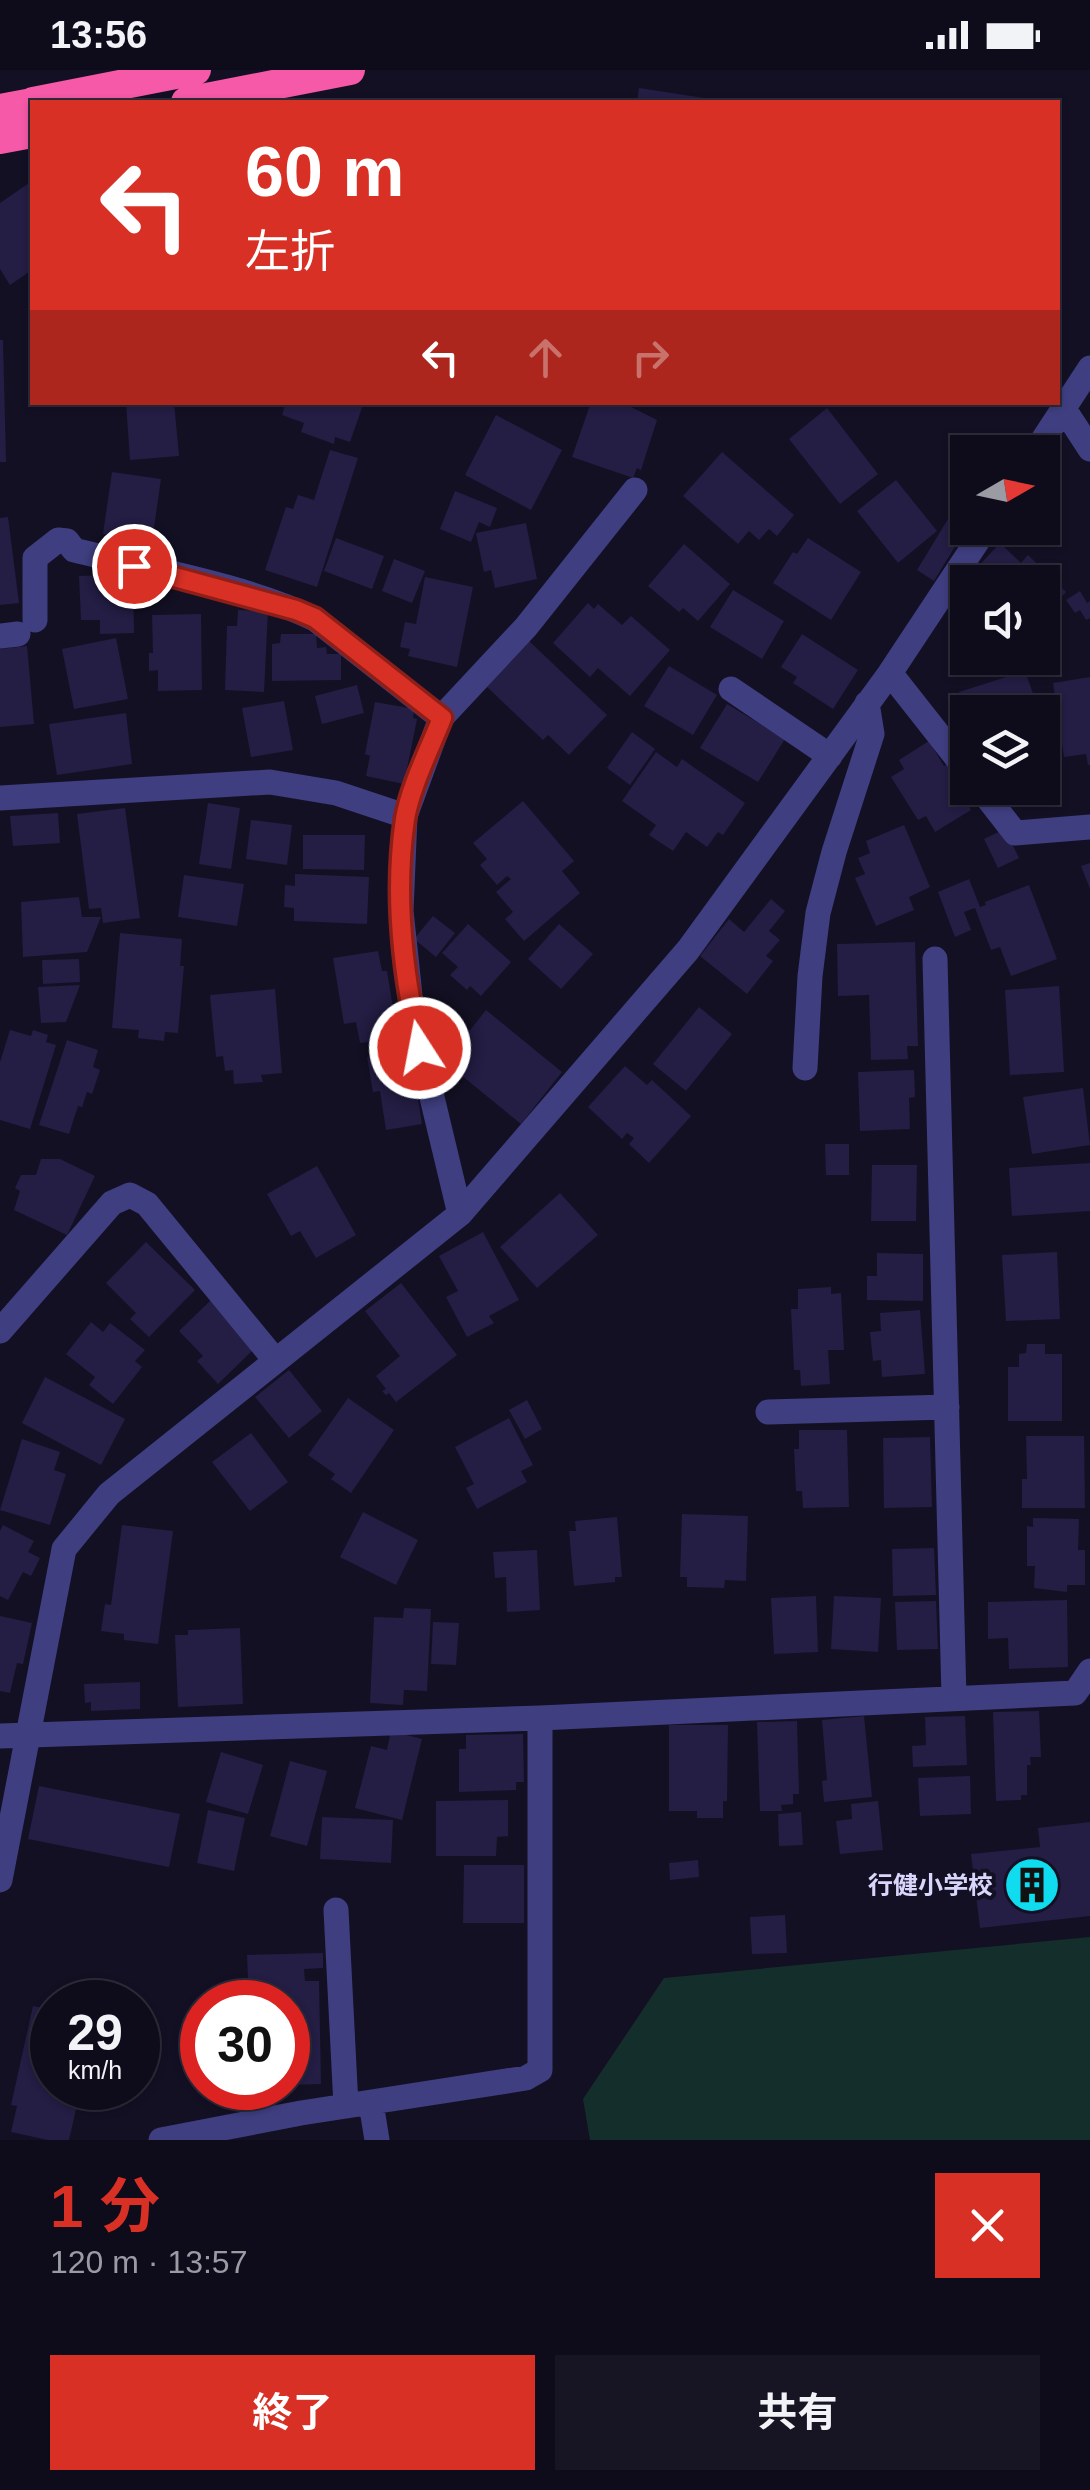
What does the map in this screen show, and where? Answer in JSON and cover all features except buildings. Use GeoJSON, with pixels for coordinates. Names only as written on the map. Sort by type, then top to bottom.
{"type":"FeatureCollection","features":[{"type":"Feature","properties":{"kind":"highway"},"geometry":{"type":"LineString","coordinates":[[48,100],[196,70]]}},
{"type":"Feature","properties":{"kind":"highway"},"geometry":{"type":"LineString","coordinates":[[209,100],[243,97],[350,70]]}},
{"type":"Feature","properties":{"kind":"highway"},"geometry":{"type":"LineString","coordinates":[[0,109],[30,104]]}},
{"type":"Feature","properties":{"kind":"highway"},"geometry":{"type":"LineString","coordinates":[[0,139],[30,133]]}},
{"type":"Feature","properties":{"kind":"street"},"geometry":{"type":"LineString","coordinates":[[1047,435],[1090,368]]}},
{"type":"Feature","properties":{"kind":"street"},"geometry":{"type":"LineString","coordinates":[[1064,409],[1090,448]]}},
{"type":"Feature","properties":{"kind":"street"},"geometry":{"type":"LineString","coordinates":[[460,1214],[412,1014],[401,912],[405,816],[442,718],[526,627],[635,490]]}},
{"type":"Feature","properties":{"kind":"street"},"geometry":{"type":"LineString","coordinates":[[18,630],[35,558],[58,540],[67,541],[74,550],[315,618],[442,718]]}},
{"type":"Feature","properties":{"kind":"street"},"geometry":{"type":"LineString","coordinates":[[0,1880],[64,1549],[109,1494],[460,1214],[688,950],[890,673],[975,545]]}},
{"type":"Feature","properties":{"kind":"street"},"geometry":{"type":"LineString","coordinates":[[890,673],[950,749]]}},
{"type":"Feature","properties":{"kind":"street"},"geometry":{"type":"LineString","coordinates":[[731,689],[830,756]]}},
{"type":"Feature","properties":{"kind":"street"},"geometry":{"type":"LineString","coordinates":[[805,1068],[818,913],[872,734],[868,703]]}},
{"type":"Feature","properties":{"kind":"street"},"geometry":{"type":"LineString","coordinates":[[0,798],[270,782],[336,793],[405,816]]}},
{"type":"Feature","properties":{"kind":"street"},"geometry":{"type":"LineString","coordinates":[[994,805],[1016,833],[1090,827]]}},
{"type":"Feature","properties":{"kind":"street"},"geometry":{"type":"LineString","coordinates":[[935,959],[954,1698]]}},
{"type":"Feature","properties":{"kind":"street"},"geometry":{"type":"LineString","coordinates":[[0,1331],[112,1204],[130,1195],[148,1204],[276,1360]]}},
{"type":"Feature","properties":{"kind":"street"},"geometry":{"type":"LineString","coordinates":[[768,1412],[947,1408]]}},
{"type":"Feature","properties":{"kind":"street"},"geometry":{"type":"LineString","coordinates":[[0,1736],[540,1718],[1075,1692],[1090,1672]]}},
{"type":"Feature","properties":{"kind":"street"},"geometry":{"type":"LineString","coordinates":[[161,2140],[526,2078],[540,2070],[540,1718]]}},
{"type":"Feature","properties":{"kind":"street"},"geometry":{"type":"LineString","coordinates":[[336,1910],[359,2104],[377,2140]]}},
{"type":"Feature","properties":{"kind":"green space"},"geometry":{"type":"Polygon","coordinates":[[[1090,1937],[1090,2140],[590,2140],[583,2099],[664,1978],[1090,1937]]]}},
{"type":"Feature","properties":{"kind":"place","name":"行健小学校"},"geometry":{"type":"Point","coordinates":[1032,1885]}},
{"type":"Feature","properties":{"kind":"route"},"geometry":{"type":"LineString","coordinates":[[134,566],[223,588],[315,618],[442,718],[405,816],[401,912],[412,1014],[420,1048]]}}]}
